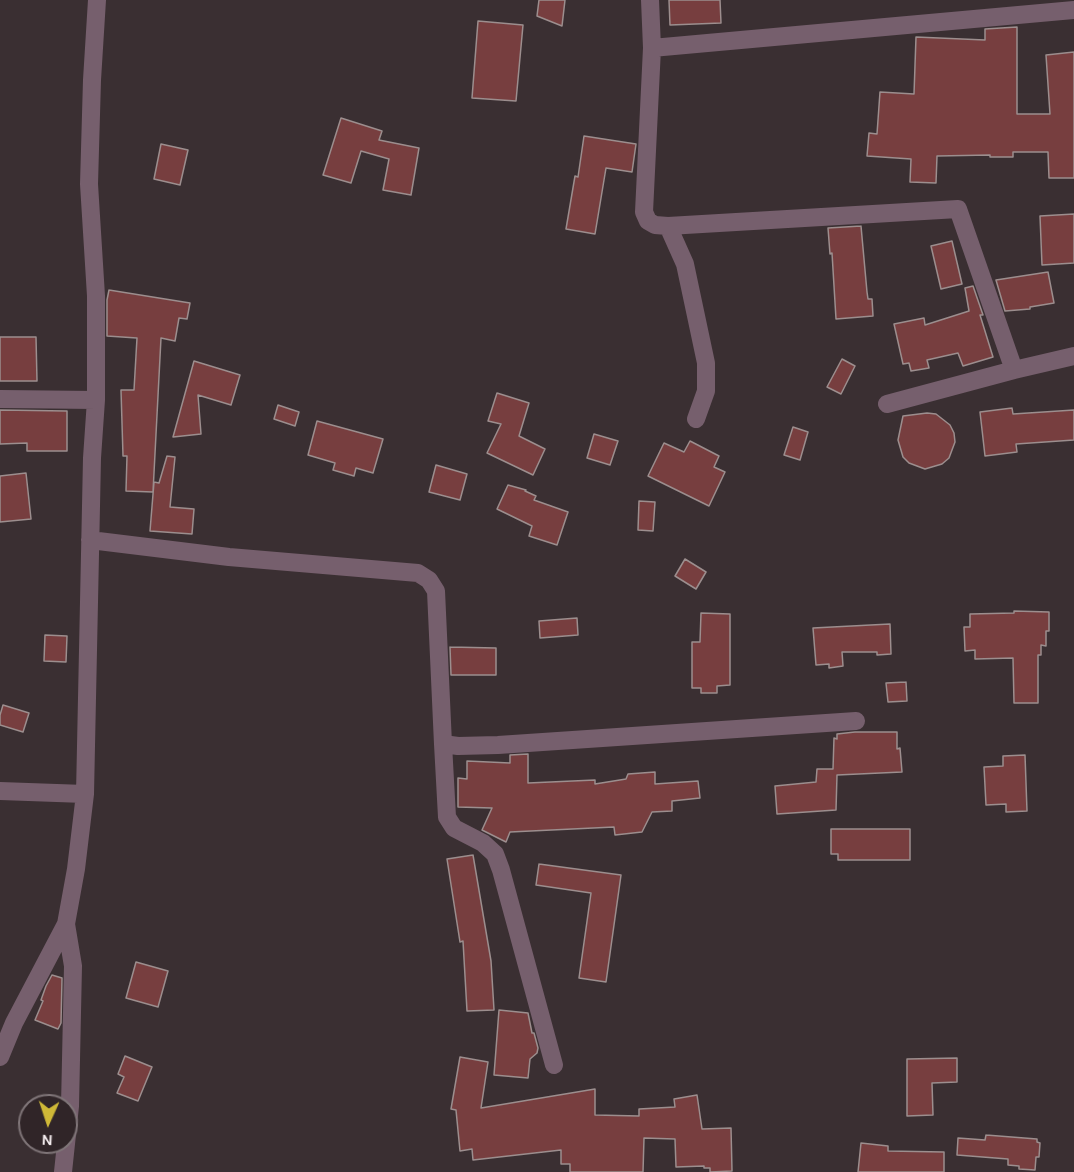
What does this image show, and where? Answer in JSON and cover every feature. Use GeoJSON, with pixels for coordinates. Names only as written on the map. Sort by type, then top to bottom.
{"type":"FeatureCollection","features":[{"type":"Feature","properties":{"kind":"street"},"geometry":{"type":"LineString","coordinates":[[63,1172],[70,1106],[73,966],[66,924],[76,869],[85,794],[92,458],[96,400],[96,296],[90,184],[92,80],[98,0]]}},
{"type":"Feature","properties":{"kind":"street"},"geometry":{"type":"LineString","coordinates":[[650,0],[652,48],[644,212],[648,221],[655,225],[668,226],[958,209],[1014,370]]}},
{"type":"Feature","properties":{"kind":"street"},"geometry":{"type":"LineString","coordinates":[[652,48],[1074,10]]}},
{"type":"Feature","properties":{"kind":"street"},"geometry":{"type":"LineString","coordinates":[[668,226],[686,264],[705,363],[706,391],[696,419]]}},
{"type":"Feature","properties":{"kind":"street"},"geometry":{"type":"LineString","coordinates":[[887,404],[1074,356]]}},
{"type":"Feature","properties":{"kind":"street"},"geometry":{"type":"LineString","coordinates":[[0,399],[96,400]]}},
{"type":"Feature","properties":{"kind":"street"},"geometry":{"type":"LineString","coordinates":[[90,540],[229,557],[418,573],[429,580],[436,591],[447,817],[454,828],[483,843],[495,854],[554,1065]]}},
{"type":"Feature","properties":{"kind":"street"},"geometry":{"type":"LineString","coordinates":[[443,744],[458,746],[510,744],[856,721]]}},
{"type":"Feature","properties":{"kind":"street"},"geometry":{"type":"LineString","coordinates":[[0,791],[85,794]]}},
{"type":"Feature","properties":{"kind":"street"},"geometry":{"type":"LineString","coordinates":[[0,1057],[7,1019],[66,924]]}},
{"type":"Feature","properties":{"kind":"building"},"geometry":{"type":"Polygon","coordinates":[[[539,0],[565,0],[562,26],[537,16],[539,0]]]}},
{"type":"Feature","properties":{"kind":"building"},"geometry":{"type":"Polygon","coordinates":[[[669,0],[720,0],[721,23],[670,25],[669,0]]]}},
{"type":"Feature","properties":{"kind":"building"},"geometry":{"type":"Polygon","coordinates":[[[478,21],[523,25],[516,101],[472,98],[478,21]]]}},
{"type":"Feature","properties":{"kind":"building"},"geometry":{"type":"Polygon","coordinates":[[[1017,27],[1017,114],[1050,114],[1046,55],[1074,52],[1074,178],[1049,178],[1048,152],[1013,152],[1013,157],[937,156],[936,183],[910,182],[911,159],[867,156],[869,133],[877,134],[880,92],[914,94],[916,37],[985,40],[985,29],[1017,27]]]}},
{"type":"Feature","properties":{"kind":"building"},"geometry":{"type":"Polygon","coordinates":[[[341,118],[382,131],[379,140],[419,148],[411,195],[383,190],[389,159],[361,151],[351,183],[323,175],[341,118]]]}},
{"type":"Feature","properties":{"kind":"building"},"geometry":{"type":"Polygon","coordinates":[[[584,136],[636,144],[632,172],[606,168],[595,234],[566,229],[575,176],[578,177],[584,136]]]}},
{"type":"Feature","properties":{"kind":"building"},"geometry":{"type":"Polygon","coordinates":[[[161,144],[188,150],[180,185],[154,179],[161,144]]]}},
{"type":"Feature","properties":{"kind":"building"},"geometry":{"type":"Polygon","coordinates":[[[1074,214],[1074,263],[1042,265],[1040,216],[1074,214]]]}},
{"type":"Feature","properties":{"kind":"building"},"geometry":{"type":"Polygon","coordinates":[[[861,226],[867,292],[868,299],[872,299],[873,316],[836,319],[828,228],[861,226]]]}},
{"type":"Feature","properties":{"kind":"building"},"geometry":{"type":"Polygon","coordinates":[[[952,241],[962,284],[941,289],[931,246],[952,241]]]}},
{"type":"Feature","properties":{"kind":"building"},"geometry":{"type":"Polygon","coordinates":[[[1048,272],[1054,303],[1030,307],[1030,309],[1005,311],[996,280],[1048,272]]]}},
{"type":"Feature","properties":{"kind":"building"},"geometry":{"type":"Polygon","coordinates":[[[973,286],[993,357],[963,366],[958,353],[927,360],[929,368],[911,371],[909,363],[903,364],[894,324],[924,318],[925,325],[969,311],[965,288],[973,286]]]}},
{"type":"Feature","properties":{"kind":"building"},"geometry":{"type":"Polygon","coordinates":[[[109,290],[190,303],[187,319],[179,318],[175,341],[161,338],[153,492],[126,491],[127,456],[123,456],[121,390],[134,390],[137,338],[107,336],[109,290]]]}},
{"type":"Feature","properties":{"kind":"building"},"geometry":{"type":"Polygon","coordinates":[[[0,337],[36,337],[37,381],[0,381],[0,337]]]}},
{"type":"Feature","properties":{"kind":"building"},"geometry":{"type":"Polygon","coordinates":[[[842,359],[855,366],[841,394],[827,387],[842,359]]]}},
{"type":"Feature","properties":{"kind":"building"},"geometry":{"type":"Polygon","coordinates":[[[194,361],[240,375],[231,405],[198,395],[201,434],[173,437],[194,361]]]}},
{"type":"Feature","properties":{"kind":"building"},"geometry":{"type":"Polygon","coordinates":[[[497,393],[529,403],[519,436],[545,449],[533,475],[487,453],[501,424],[488,421],[497,393]]]}},
{"type":"Feature","properties":{"kind":"building"},"geometry":{"type":"Polygon","coordinates":[[[278,405],[299,412],[295,426],[274,419],[278,405]]]}},
{"type":"Feature","properties":{"kind":"building"},"geometry":{"type":"Polygon","coordinates":[[[1012,408],[1013,414],[1074,410],[1074,440],[1016,444],[1017,452],[985,456],[980,412],[1012,408]]]}},
{"type":"Feature","properties":{"kind":"building"},"geometry":{"type":"Polygon","coordinates":[[[0,410],[67,411],[67,451],[27,451],[27,443],[0,444],[0,410]]]}},
{"type":"Feature","properties":{"kind":"building"},"geometry":{"type":"Polygon","coordinates":[[[936,414],[950,425],[955,442],[949,458],[942,464],[925,469],[909,463],[903,457],[898,440],[903,416],[936,414]]]}},
{"type":"Feature","properties":{"kind":"building"},"geometry":{"type":"Polygon","coordinates":[[[317,421],[383,439],[373,473],[356,468],[354,476],[333,470],[335,463],[308,455],[317,421]]]}},
{"type":"Feature","properties":{"kind":"building"},"geometry":{"type":"Polygon","coordinates":[[[793,427],[808,432],[800,460],[784,455],[793,427]]]}},
{"type":"Feature","properties":{"kind":"building"},"geometry":{"type":"Polygon","coordinates":[[[594,434],[618,441],[610,465],[587,458],[594,434]]]}},
{"type":"Feature","properties":{"kind":"building"},"geometry":{"type":"Polygon","coordinates":[[[690,441],[719,456],[714,467],[725,472],[709,506],[648,476],[664,443],[684,452],[690,441]]]}},
{"type":"Feature","properties":{"kind":"building"},"geometry":{"type":"Polygon","coordinates":[[[167,456],[175,457],[170,507],[194,509],[192,534],[150,531],[154,482],[159,483],[167,456]]]}},
{"type":"Feature","properties":{"kind":"building"},"geometry":{"type":"Polygon","coordinates":[[[436,465],[467,474],[460,500],[429,492],[436,465]]]}},
{"type":"Feature","properties":{"kind":"building"},"geometry":{"type":"Polygon","coordinates":[[[26,473],[31,519],[0,522],[0,476],[26,473]]]}},
{"type":"Feature","properties":{"kind":"building"},"geometry":{"type":"Polygon","coordinates":[[[508,485],[526,490],[536,496],[534,500],[568,512],[557,545],[529,536],[532,526],[497,509],[508,485]]]}},
{"type":"Feature","properties":{"kind":"building"},"geometry":{"type":"Polygon","coordinates":[[[639,501],[655,502],[653,531],[638,530],[639,501]]]}},
{"type":"Feature","properties":{"kind":"building"},"geometry":{"type":"Polygon","coordinates":[[[685,559],[706,572],[696,589],[675,576],[685,559]]]}},
{"type":"Feature","properties":{"kind":"building"},"geometry":{"type":"Polygon","coordinates":[[[1014,611],[1049,612],[1046,646],[1041,645],[1041,655],[1038,655],[1038,703],[1014,703],[1013,658],[975,659],[975,650],[965,651],[964,627],[970,627],[970,614],[1014,613],[1014,611]]]}},
{"type":"Feature","properties":{"kind":"building"},"geometry":{"type":"Polygon","coordinates":[[[701,613],[730,614],[730,685],[717,686],[717,693],[701,693],[701,688],[692,688],[692,642],[700,642],[701,613]]]}},
{"type":"Feature","properties":{"kind":"building"},"geometry":{"type":"Polygon","coordinates":[[[577,618],[578,635],[540,638],[539,621],[577,618]]]}},
{"type":"Feature","properties":{"kind":"building"},"geometry":{"type":"Polygon","coordinates":[[[890,624],[891,654],[842,652],[843,666],[829,668],[829,664],[816,665],[813,628],[890,624]]]}},
{"type":"Feature","properties":{"kind":"building"},"geometry":{"type":"Polygon","coordinates":[[[45,635],[67,636],[66,662],[44,661],[45,635]]]}},
{"type":"Feature","properties":{"kind":"building"},"geometry":{"type":"Polygon","coordinates":[[[450,647],[496,648],[496,675],[451,675],[450,647]]]}},
{"type":"Feature","properties":{"kind":"building"},"geometry":{"type":"Polygon","coordinates":[[[906,682],[907,701],[888,702],[886,683],[906,682]]]}},
{"type":"Feature","properties":{"kind":"building"},"geometry":{"type":"Polygon","coordinates":[[[3,705],[29,713],[23,732],[0,725],[3,705]]]}},
{"type":"Feature","properties":{"kind":"building"},"geometry":{"type":"Polygon","coordinates":[[[897,732],[897,749],[900,748],[902,772],[837,775],[836,810],[777,814],[775,786],[816,782],[817,769],[833,769],[834,738],[837,739],[837,734],[897,732]]]}},
{"type":"Feature","properties":{"kind":"building"},"geometry":{"type":"Polygon","coordinates":[[[528,754],[528,783],[595,780],[595,784],[626,779],[628,774],[655,772],[655,784],[698,781],[700,798],[672,801],[672,811],[652,812],[642,832],[615,835],[614,827],[510,832],[506,842],[482,830],[492,808],[458,807],[458,778],[467,779],[467,761],[510,763],[510,755],[528,754]]]}},
{"type":"Feature","properties":{"kind":"building"},"geometry":{"type":"Polygon","coordinates":[[[1025,755],[1027,811],[1006,812],[1006,804],[986,805],[984,767],[1003,766],[1003,756],[1025,755]]]}},
{"type":"Feature","properties":{"kind":"building"},"geometry":{"type":"Polygon","coordinates":[[[831,829],[910,829],[910,860],[838,860],[838,854],[831,854],[831,829]]]}},
{"type":"Feature","properties":{"kind":"building"},"geometry":{"type":"Polygon","coordinates":[[[473,855],[491,961],[494,1010],[467,1011],[463,941],[460,942],[447,859],[473,855]]]}},
{"type":"Feature","properties":{"kind":"building"},"geometry":{"type":"Polygon","coordinates":[[[539,864],[621,875],[606,982],[579,978],[591,893],[536,885],[539,864]]]}},
{"type":"Feature","properties":{"kind":"building"},"geometry":{"type":"Polygon","coordinates":[[[136,962],[168,971],[158,1007],[126,998],[136,962]]]}},
{"type":"Feature","properties":{"kind":"building"},"geometry":{"type":"Polygon","coordinates":[[[52,975],[62,978],[61,1023],[58,1029],[35,1020],[52,975]]]}},
{"type":"Feature","properties":{"kind":"building"},"geometry":{"type":"Polygon","coordinates":[[[499,1010],[528,1013],[538,1048],[537,1053],[530,1059],[528,1078],[494,1075],[499,1010]]]}},
{"type":"Feature","properties":{"kind":"building"},"geometry":{"type":"Polygon","coordinates":[[[125,1056],[152,1067],[138,1101],[117,1093],[124,1077],[118,1074],[125,1056]]]}},
{"type":"Feature","properties":{"kind":"building"},"geometry":{"type":"Polygon","coordinates":[[[460,1057],[488,1062],[481,1108],[595,1089],[595,1115],[639,1116],[639,1109],[675,1107],[674,1099],[697,1095],[702,1129],[731,1128],[732,1171],[710,1172],[710,1168],[704,1168],[704,1166],[676,1167],[675,1139],[644,1138],[643,1172],[570,1172],[570,1164],[561,1164],[561,1150],[473,1160],[472,1149],[460,1151],[456,1110],[451,1109],[460,1057]]]}},
{"type":"Feature","properties":{"kind":"building"},"geometry":{"type":"Polygon","coordinates":[[[957,1058],[957,1082],[932,1083],[933,1115],[907,1116],[907,1059],[957,1058]]]}},
{"type":"Feature","properties":{"kind":"building"},"geometry":{"type":"Polygon","coordinates":[[[986,1135],[1037,1139],[1040,1143],[1035,1170],[1019,1169],[1019,1166],[1008,1165],[1008,1159],[957,1155],[958,1138],[985,1140],[986,1135]]]}},
{"type":"Feature","properties":{"kind":"building"},"geometry":{"type":"Polygon","coordinates":[[[861,1143],[888,1146],[888,1151],[944,1152],[944,1172],[858,1172],[861,1143]]]}}]}
